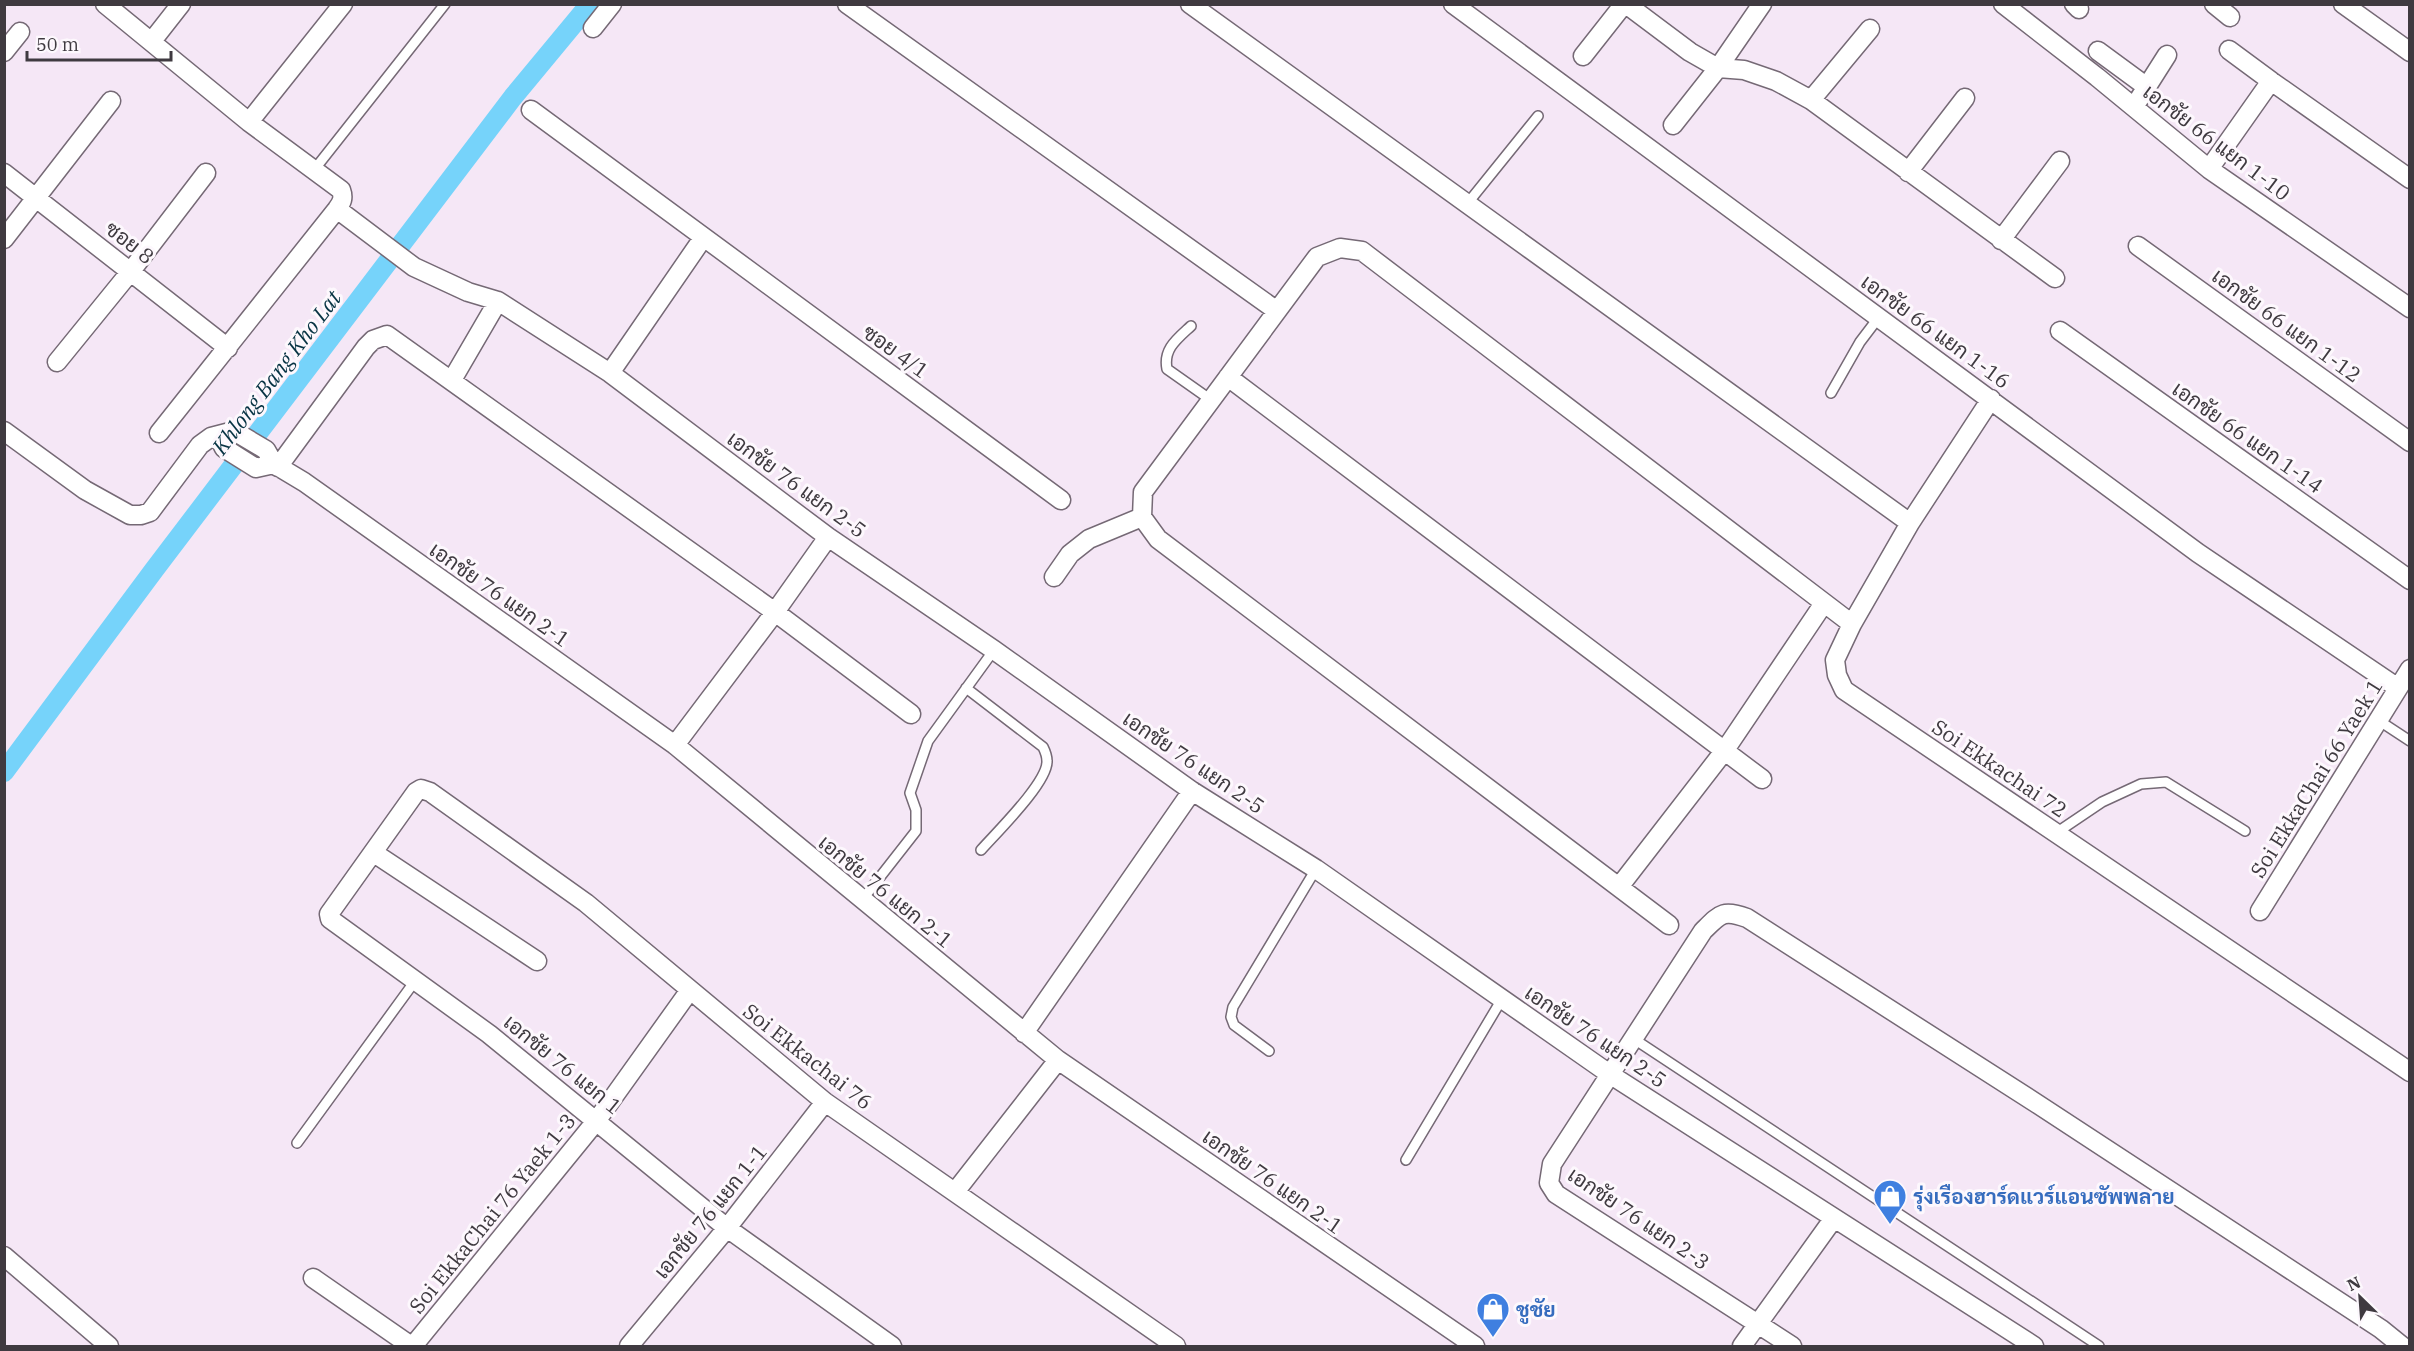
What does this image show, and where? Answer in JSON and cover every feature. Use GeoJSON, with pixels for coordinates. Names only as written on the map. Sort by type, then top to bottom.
{"type":"FeatureCollection","features":[{"type":"Feature","properties":{"kind":"street"},"geometry":{"type":"LineString","coordinates":[[105,4],[249,122],[340,190],[342,202],[159,433]]}},
{"type":"Feature","properties":{"kind":"street"},"geometry":{"type":"LineString","coordinates":[[152,41],[181,4]]}},
{"type":"Feature","properties":{"kind":"street"},"geometry":{"type":"LineString","coordinates":[[249,122],[343,4]]}},
{"type":"Feature","properties":{"kind":"street"},"geometry":{"type":"LineString","coordinates":[[594,28],[612,4]]}},
{"type":"Feature","properties":{"kind":"street"},"geometry":{"type":"LineString","coordinates":[[847,4],[1277,311]]}},
{"type":"Feature","properties":{"kind":"street"},"geometry":{"type":"LineString","coordinates":[[1190,4],[1910,523]]}},
{"type":"Feature","properties":{"kind":"street","name":"เอกชัย 66 แยก 1-16"},"geometry":{"type":"LineString","coordinates":[[1453,4],[2198,553],[2398,688]]}},
{"type":"Feature","properties":{"kind":"street"},"geometry":{"type":"LineString","coordinates":[[1583,56],[1625,4],[1690,52],[1718,68],[1744,70],[1776,81],[1811,100],[2055,278]]}},
{"type":"Feature","properties":{"kind":"street"},"geometry":{"type":"LineString","coordinates":[[1673,125],[1718,68],[1762,4]]}},
{"type":"Feature","properties":{"kind":"street","name":"เอกชัย 66 แยก 1-10"},"geometry":{"type":"LineString","coordinates":[[2003,4],[2209,169],[2409,308]]}},
{"type":"Feature","properties":{"kind":"street"},"geometry":{"type":"LineString","coordinates":[[2214,4],[2230,17]]}},
{"type":"Feature","properties":{"kind":"street"},"geometry":{"type":"LineString","coordinates":[[2343,4],[2409,52]]}},
{"type":"Feature","properties":{"kind":"street"},"geometry":{"type":"LineString","coordinates":[[1811,100],[1870,29]]}},
{"type":"Feature","properties":{"kind":"street"},"geometry":{"type":"LineString","coordinates":[[4,52],[20,32]]}},
{"type":"Feature","properties":{"kind":"street"},"geometry":{"type":"LineString","coordinates":[[2229,50],[2409,179]]}},
{"type":"Feature","properties":{"kind":"street"},"geometry":{"type":"LineString","coordinates":[[2098,51],[2147,87]]}},
{"type":"Feature","properties":{"kind":"street"},"geometry":{"type":"LineString","coordinates":[[2134,107],[2167,55]]}},
{"type":"Feature","properties":{"kind":"street"},"geometry":{"type":"LineString","coordinates":[[2209,169],[2271,81]]}},
{"type":"Feature","properties":{"kind":"street"},"geometry":{"type":"LineString","coordinates":[[1908,172],[1965,98]]}},
{"type":"Feature","properties":{"kind":"street"},"geometry":{"type":"LineString","coordinates":[[4,239],[111,101]]}},
{"type":"Feature","properties":{"kind":"street","name":"ซอย 4/1"},"geometry":{"type":"LineString","coordinates":[[531,110],[1061,500]]}},
{"type":"Feature","properties":{"kind":"street"},"geometry":{"type":"LineString","coordinates":[[2001,240],[2060,161]]}},
{"type":"Feature","properties":{"kind":"street","name":"ซอย 8"},"geometry":{"type":"LineString","coordinates":[[4,173],[228,348]]}},
{"type":"Feature","properties":{"kind":"street"},"geometry":{"type":"LineString","coordinates":[[57,362],[206,173]]}},
{"type":"Feature","properties":{"kind":"street","name":"เอกชัย 76 แยก 2-5"},"geometry":{"type":"LineString","coordinates":[[336,209],[414,267],[468,292],[498,301],[610,373],[828,537],[994,650],[1192,791],[1316,869],[1611,1075],[2034,1347]]}},
{"type":"Feature","properties":{"kind":"street"},"geometry":{"type":"LineString","coordinates":[[610,373],[704,238]]}},
{"type":"Feature","properties":{"kind":"street","name":"เอกชัย 66 แยก 1-12"},"geometry":{"type":"LineString","coordinates":[[2138,246],[2409,442]]}},
{"type":"Feature","properties":{"kind":"street"},"geometry":{"type":"LineString","coordinates":[[1669,925],[1158,539],[1142,517],[1143,492],[1317,257],[1340,248],[1362,251],[1852,624]]}},
{"type":"Feature","properties":{"kind":"street"},"geometry":{"type":"LineString","coordinates":[[452,380],[498,301]]}},
{"type":"Feature","properties":{"kind":"street","name":"เอกชัย 66 แยก 1-14"},"geometry":{"type":"LineString","coordinates":[[2060,331],[2409,580]]}},
{"type":"Feature","properties":{"kind":"street"},"geometry":{"type":"LineString","coordinates":[[268,462],[373,340],[387,335],[775,612],[910,714]]}},
{"type":"Feature","properties":{"kind":"street"},"geometry":{"type":"LineString","coordinates":[[1228,377],[1762,779]]}},
{"type":"Feature","properties":{"kind":"street","name":"Soi Ekkachai 72"},"geometry":{"type":"LineString","coordinates":[[1991,399],[1910,523],[1852,624],[1836,660],[1837,675],[1844,690],[2409,1072]]}},
{"type":"Feature","properties":{"kind":"street","name":"เอกชัย 76 แยก 2-1"},"geometry":{"type":"LineString","coordinates":[[4,431],[85,490],[130,515],[150,512],[200,445],[211,437],[226,438],[323,496],[675,745],[1058,1060],[1475,1347]]}},
{"type":"Feature","properties":{"kind":"street"},"geometry":{"type":"LineString","coordinates":[[1054,577],[1070,554],[1089,539],[1142,517]]}},
{"type":"Feature","properties":{"kind":"street"},"geometry":{"type":"LineString","coordinates":[[675,745],[828,537]]}},
{"type":"Feature","properties":{"kind":"street"},"geometry":{"type":"LineString","coordinates":[[1619,887],[1725,750],[1824,603]]}},
{"type":"Feature","properties":{"kind":"street","name":"Soi EkkaChai 66 Yaek 1"},"geometry":{"type":"LineString","coordinates":[[2260,911],[2409,669]]}},
{"type":"Feature","properties":{"kind":"street","name":"เอกชัย 76 แยก 1"},"geometry":{"type":"LineString","coordinates":[[421,789],[412,795],[374,853],[329,914],[330,919],[489,1034],[727,1228],[892,1347]]}},
{"type":"Feature","properties":{"kind":"street","name":"Soi Ekkachai 76"},"geometry":{"type":"LineString","coordinates":[[421,789],[430,792],[586,903],[825,1102],[1176,1347]]}},
{"type":"Feature","properties":{"kind":"street"},"geometry":{"type":"LineString","coordinates":[[1024,1033],[1192,791]]}},
{"type":"Feature","properties":{"kind":"street"},"geometry":{"type":"LineString","coordinates":[[374,853],[537,961]]}},
{"type":"Feature","properties":{"kind":"street","name":"เอกชัย 76 แยก 2-3"},"geometry":{"type":"LineString","coordinates":[[1792,1347],[1556,1194],[1549,1183],[1552,1164],[1703,931],[1719,914],[1732,912],[1757,925],[2049,1111],[2381,1329],[2402,1347]]}},
{"type":"Feature","properties":{"kind":"street","name":"Soi EkkaChai 76 Yaek 1-3"},"geometry":{"type":"LineString","coordinates":[[412,1347],[597,1120],[690,990]]}},
{"type":"Feature","properties":{"kind":"street"},"geometry":{"type":"LineString","coordinates":[[955,1192],[1058,1060]]}},
{"type":"Feature","properties":{"kind":"street","name":"เอกชัย 76 แยก 1-1"},"geometry":{"type":"LineString","coordinates":[[629,1347],[727,1228],[825,1102]]}},
{"type":"Feature","properties":{"kind":"street"},"geometry":{"type":"LineString","coordinates":[[1742,1347],[1834,1218]]}},
{"type":"Feature","properties":{"kind":"street"},"geometry":{"type":"LineString","coordinates":[[4,1256],[109,1347]]}},
{"type":"Feature","properties":{"kind":"street"},"geometry":{"type":"LineString","coordinates":[[313,1278],[412,1347]]}},
{"type":"Feature","properties":{"kind":"lane"},"geometry":{"type":"LineString","coordinates":[[314,170],[445,4]]}},
{"type":"Feature","properties":{"kind":"lane"},"geometry":{"type":"LineString","coordinates":[[1467,204],[1538,117]]}},
{"type":"Feature","properties":{"kind":"lane"},"geometry":{"type":"LineString","coordinates":[[1831,393],[1860,342],[1879,317]]}},
{"type":"Feature","properties":{"kind":"lane"},"geometry":{"type":"LineString","coordinates":[[1191,326],[1172,343],[1165,359],[1167,369],[1211,400]]}},
{"type":"Feature","properties":{"kind":"lane"},"geometry":{"type":"LineString","coordinates":[[862,901],[916,831],[916,810],[909,793],[928,741],[994,650]]}},
{"type":"Feature","properties":{"kind":"lane"},"geometry":{"type":"LineString","coordinates":[[966,688],[1043,747],[1047,761],[1037,787],[981,850]]}},
{"type":"Feature","properties":{"kind":"lane"},"geometry":{"type":"LineString","coordinates":[[2378,720],[2409,741]]}},
{"type":"Feature","properties":{"kind":"lane"},"geometry":{"type":"LineString","coordinates":[[2056,833],[2102,802],[2141,784],[2166,782],[2245,831]]}},
{"type":"Feature","properties":{"kind":"lane"},"geometry":{"type":"LineString","coordinates":[[1269,1051],[1234,1025],[1231,1017],[1233,1007],[1316,869]]}},
{"type":"Feature","properties":{"kind":"lane"},"geometry":{"type":"LineString","coordinates":[[297,1143],[415,981]]}},
{"type":"Feature","properties":{"kind":"lane"},"geometry":{"type":"LineString","coordinates":[[1406,1160],[1502,999]]}},
{"type":"Feature","properties":{"kind":"lane"},"geometry":{"type":"LineString","coordinates":[[1635,1039],[2099,1347]]}},
{"type":"Feature","properties":{"kind":"waterway","name":"Khlong Bang Kho Lat"},"geometry":{"type":"LineString","coordinates":[[4,772],[154,570],[513,97],[590,4]]}},
{"type":"Feature","properties":{"kind":"place","name":"รุ่งเรืองฮาร์ดแวร์แอนซัพพลาย"},"geometry":{"type":"Point","coordinates":[1890,1225]}},
{"type":"Feature","properties":{"kind":"place","name":"ชูชัย"},"geometry":{"type":"Point","coordinates":[1493,1338]}}]}
